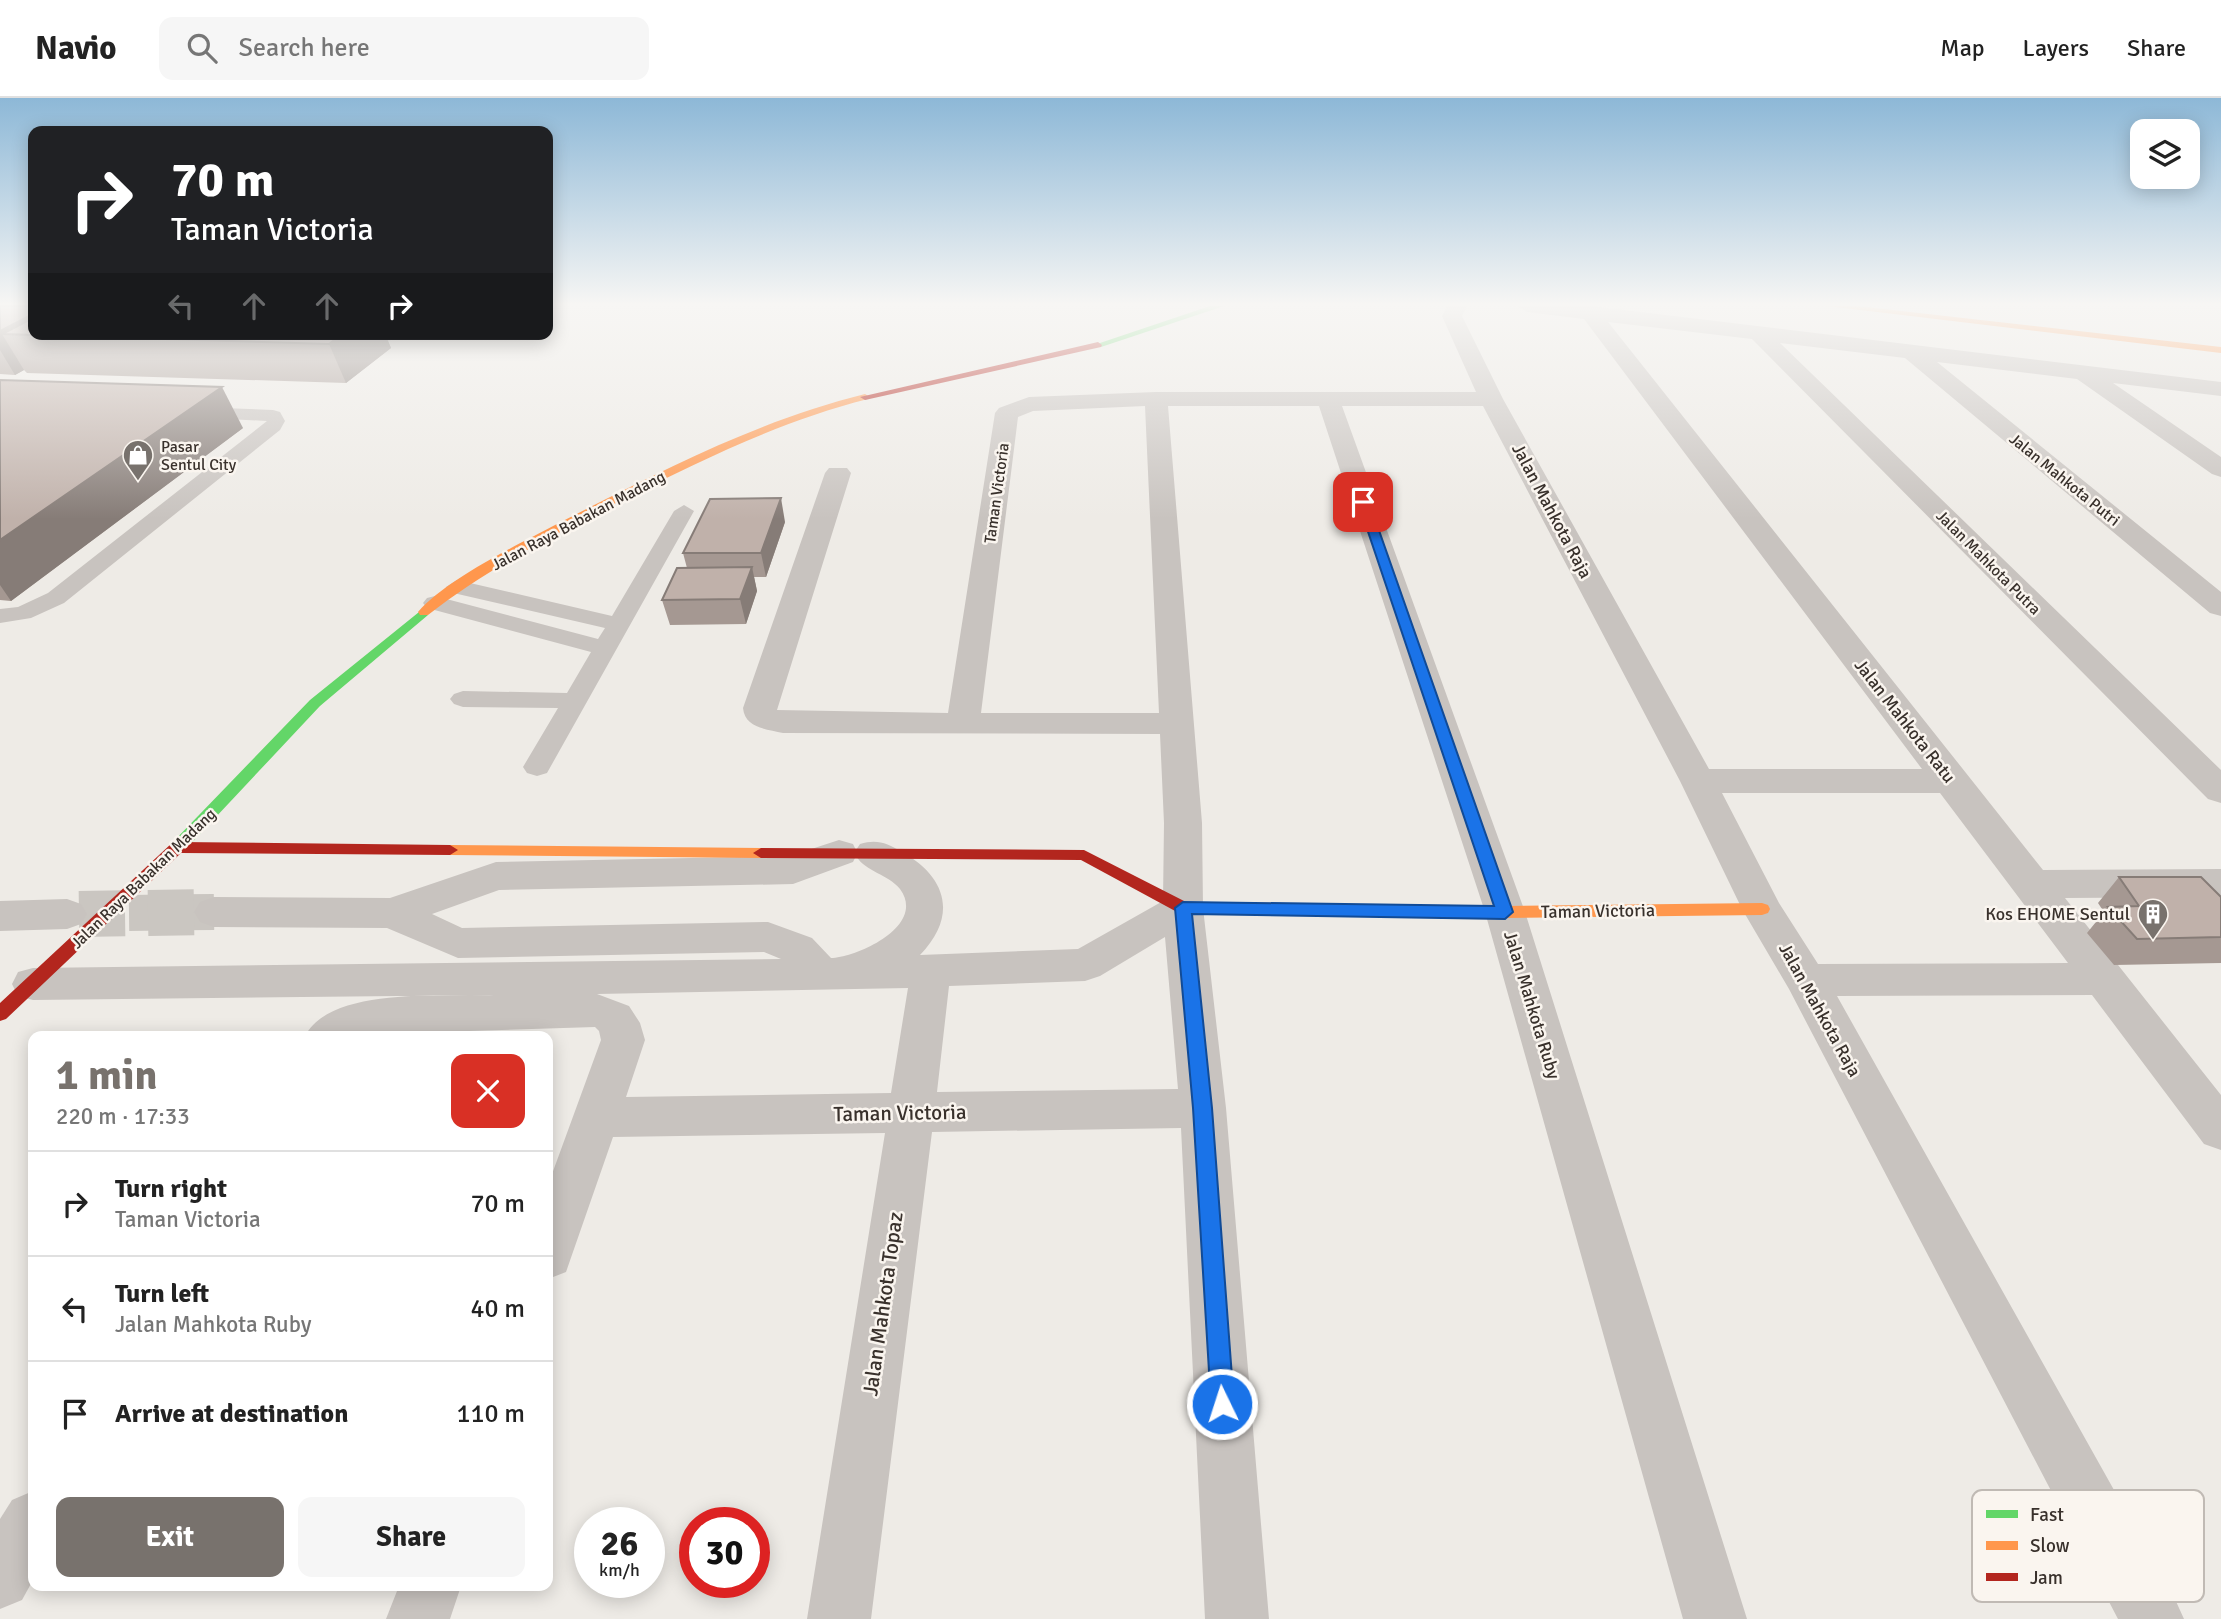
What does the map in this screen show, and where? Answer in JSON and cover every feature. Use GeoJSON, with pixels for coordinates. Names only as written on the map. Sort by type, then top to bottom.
{"type":"FeatureCollection","features":[{"type":"Feature","properties":{"kind":"main road","name":"Jalan Raya Babakan Madang"},"geometry":{"type":"LineString","coordinates":[[0,1014],[177,848],[315,703],[457,587],[514,550],[602,503],[724,445],[830,405],[959,377]]}},
{"type":"Feature","properties":{"kind":"main road"},"geometry":{"type":"LineString","coordinates":[[177,848],[1084,855],[1183,908]]}},
{"type":"Feature","properties":{"kind":"main road","name":"Taman Victoria"},"geometry":{"type":"LineString","coordinates":[[1183,908],[1505,912],[1762,909]]}},
{"type":"Feature","properties":{"kind":"street"},"geometry":{"type":"LineString","coordinates":[[1481,377],[1491,399]]}},
{"type":"Feature","properties":{"kind":"street","name":"Jalan Mahkota Ratu"},"geometry":{"type":"LineString","coordinates":[[1639,377],[2221,1130]]}},
{"type":"Feature","properties":{"kind":"street","name":"Jalan Mahkota Putra"},"geometry":{"type":"LineString","coordinates":[[1802,377],[2221,791]]}},
{"type":"Feature","properties":{"kind":"street","name":"Jalan Mahkota Putri"},"geometry":{"type":"LineString","coordinates":[[1942,377],[2221,607]]}},
{"type":"Feature","properties":{"kind":"street"},"geometry":{"type":"LineString","coordinates":[[2090,377],[2221,469]]}},
{"type":"Feature","properties":{"kind":"street"},"geometry":{"type":"LineString","coordinates":[[2132,377],[2221,389]]}},
{"type":"Feature","properties":{"kind":"street"},"geometry":{"type":"LineString","coordinates":[[1156,399],[1177,724],[1183,908],[1203,1108],[1237,1619]]}},
{"type":"Feature","properties":{"kind":"street","name":"Taman Victoria"},"geometry":{"type":"LineString","coordinates":[[963,723],[1007,413],[1029,404],[1156,399],[1491,399]]}},
{"type":"Feature","properties":{"kind":"street","name":"Jalan Mahkota Ruby"},"geometry":{"type":"LineString","coordinates":[[1328,399],[1505,912],[1715,1619]]}},
{"type":"Feature","properties":{"kind":"street","name":"Jalan Mahkota Raja"},"geometry":{"type":"LineString","coordinates":[[1491,399],[1698,782],[1762,909],[1806,980],[2082,1490]]}},
{"type":"Feature","properties":{"kind":"street"},"geometry":{"type":"LineString","coordinates":[[838,473],[760,708],[761,716],[783,723],[1177,724]]}},
{"type":"Feature","properties":{"kind":"street"},"geometry":{"type":"LineString","coordinates":[[1698,782],[1951,781]]}},
{"type":"Feature","properties":{"kind":"street"},"geometry":{"type":"LineString","coordinates":[[214,912],[392,913],[496,876],[793,870],[857,853],[914,880],[924,901],[925,911],[906,945],[839,973]]}},
{"type":"Feature","properties":{"kind":"street"},"geometry":{"type":"LineString","coordinates":[[2031,884],[2221,883]]}},
{"type":"Feature","properties":{"kind":"street"},"geometry":{"type":"LineString","coordinates":[[33,984],[839,973],[1085,965],[1183,908]]}},
{"type":"Feature","properties":{"kind":"street"},"geometry":{"type":"LineString","coordinates":[[392,913],[458,943],[768,937],[797,949],[839,973]]}},
{"type":"Feature","properties":{"kind":"street"},"geometry":{"type":"LineString","coordinates":[[0,916],[67,914]]}},
{"type":"Feature","properties":{"kind":"street"},"geometry":{"type":"LineString","coordinates":[[1806,980],[2104,979]]}},
{"type":"Feature","properties":{"kind":"street","name":"Jalan Mahkota Topaz"},"geometry":{"type":"LineString","coordinates":[[839,1619],[909,1112],[929,989]]}},
{"type":"Feature","properties":{"kind":"street"},"geometry":{"type":"LineString","coordinates":[[335,1031],[350,1021],[366,1017],[601,1010],[615,1016],[622,1027],[623,1040],[553,1241]]}},
{"type":"Feature","properties":{"kind":"street","name":"Taman Victoria"},"geometry":{"type":"LineString","coordinates":[[597,1117],[1203,1108]]}},
{"type":"Feature","properties":{"kind":"street"},"geometry":{"type":"LineString","coordinates":[[0,1578],[28,1530]]}},
{"type":"Feature","properties":{"kind":"street"},"geometry":{"type":"LineString","coordinates":[[418,1619],[428,1591]]}},
{"type":"Feature","properties":{"kind":"street","name":"Jalan Mahkota Raja"},"geometry":{"type":"LineString","coordinates":[[2143,1602],[2152,1619]]}},
{"type":"Feature","properties":{"kind":"lane"},"geometry":{"type":"LineString","coordinates":[[0,616],[23,613],[56,598],[276,421],[273,416],[262,414],[180,412]]}},
{"type":"Feature","properties":{"kind":"lane"},"geometry":{"type":"LineString","coordinates":[[537,767],[684,511]]}},
{"type":"Feature","properties":{"kind":"lane"},"geometry":{"type":"LineString","coordinates":[[457,587],[617,624]]}},
{"type":"Feature","properties":{"kind":"lane"},"geometry":{"type":"LineString","coordinates":[[435,603],[603,648]]}},
{"type":"Feature","properties":{"kind":"lane"},"geometry":{"type":"LineString","coordinates":[[463,699],[577,701]]}},
{"type":"Feature","properties":{"kind":"building"},"geometry":{"type":"Polygon","coordinates":[[[0,380],[222,387],[0,540],[0,380]]]}},
{"type":"Feature","properties":{"kind":"building"},"geometry":{"type":"Polygon","coordinates":[[[781,498],[761,553],[683,553],[710,499],[781,498]]]}},
{"type":"Feature","properties":{"kind":"building"},"geometry":{"type":"Polygon","coordinates":[[[752,567],[740,599],[662,600],[677,568],[752,567]]]}},
{"type":"Feature","properties":{"kind":"building"},"geometry":{"type":"Polygon","coordinates":[[[2119,877],[2201,877],[2221,897],[2221,937],[2137,939],[2108,907],[2139,906],[2119,877]]]}},
{"type":"Feature","properties":{"kind":"tunnel"},"geometry":{"type":"LineString","coordinates":[[79,914],[214,912],[129,913]]}},
{"type":"Feature","properties":{"kind":"traffic: fast"},"geometry":{"type":"LineString","coordinates":[[178,847],[315,703],[424,612]]}},
{"type":"Feature","properties":{"kind":"traffic: slow"},"geometry":{"type":"LineString","coordinates":[[424,612],[469,579],[518,550],[678,468],[800,415],[865,397]]}},
{"type":"Feature","properties":{"kind":"traffic: slow"},"geometry":{"type":"LineString","coordinates":[[450,850],[761,853]]}},
{"type":"Feature","properties":{"kind":"traffic: slow"},"geometry":{"type":"LineString","coordinates":[[1218,908],[1505,912],[1762,909]]}},
{"type":"Feature","properties":{"kind":"traffic: jam"},"geometry":{"type":"LineString","coordinates":[[865,397],[955,377]]}},
{"type":"Feature","properties":{"kind":"traffic: jam"},"geometry":{"type":"LineString","coordinates":[[0,1014],[178,847]]}},
{"type":"Feature","properties":{"kind":"traffic: jam"},"geometry":{"type":"LineString","coordinates":[[177,848],[450,850]]}},
{"type":"Feature","properties":{"kind":"traffic: jam"},"geometry":{"type":"LineString","coordinates":[[761,853],[1084,855],[1183,908],[1218,908]]}},
{"type":"Feature","properties":{"kind":"place","name":"Pasar Sentul City"},"geometry":{"type":"Point","coordinates":[138,482]}},
{"type":"Feature","properties":{"kind":"place","name":"Kos EHOME Sentul"},"geometry":{"type":"Point","coordinates":[2153,941]}},
{"type":"Feature","properties":{"kind":"route"},"geometry":{"type":"LineString","coordinates":[[1222,1404],[1203,1108],[1183,908],[1505,912],[1363,502]]}}]}
